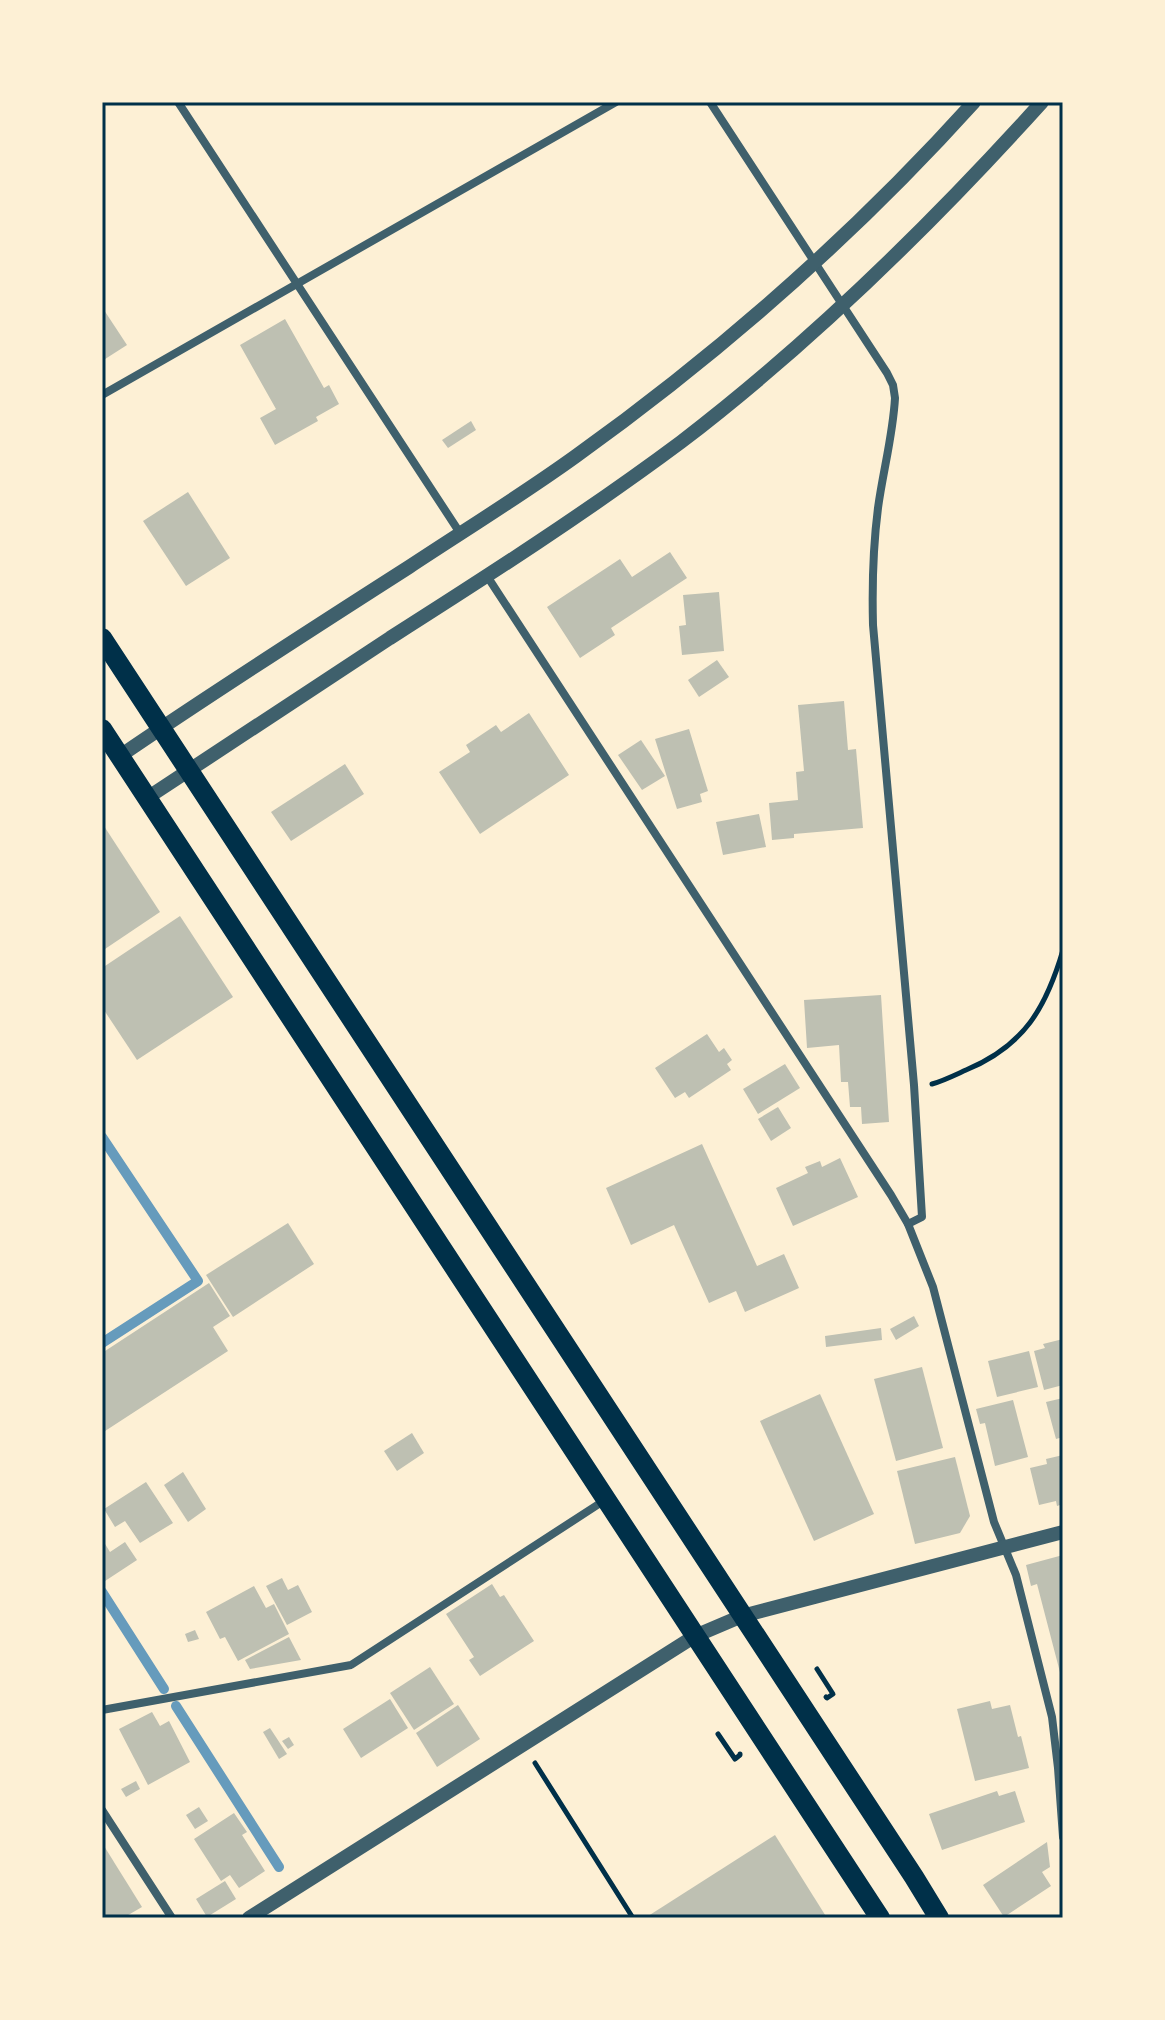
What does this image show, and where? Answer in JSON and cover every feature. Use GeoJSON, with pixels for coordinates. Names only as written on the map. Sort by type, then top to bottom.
{"type":"FeatureCollection","features":[{"type":"Feature","properties":{"kind":"main road"},"geometry":{"type":"LineString","coordinates":[[102,638],[939,1918]]}},
{"type":"Feature","properties":{"kind":"main road"},"geometry":{"type":"LineString","coordinates":[[102,729],[880,1918]]}},
{"type":"Feature","properties":{"kind":"street"},"geometry":{"type":"LineString","coordinates":[[178,102],[460,533]]}},
{"type":"Feature","properties":{"kind":"street"},"geometry":{"type":"LineString","coordinates":[[102,395],[616,102]]}},
{"type":"Feature","properties":{"kind":"street"},"geometry":{"type":"LineString","coordinates":[[710,102],[893,385],[895,398],[873,546],[872,612],[914,1085],[922,1217],[908,1224]]}},
{"type":"Feature","properties":{"kind":"street"},"geometry":{"type":"LineString","coordinates":[[120,756],[574,457],[652,400],[815,263],[881,200],[974,102]]}},
{"type":"Feature","properties":{"kind":"street"},"geometry":{"type":"LineString","coordinates":[[147,798],[603,499],[683,440],[760,378],[917,236],[1042,102]]}},
{"type":"Feature","properties":{"kind":"street"},"geometry":{"type":"LineString","coordinates":[[487,576],[883,1181],[908,1224],[933,1287],[994,1522],[1016,1575],[1049,1705],[1057,1755],[1063,1837]]}},
{"type":"Feature","properties":{"kind":"street"},"geometry":{"type":"LineString","coordinates":[[102,1710],[351,1665],[605,1500]]}},
{"type":"Feature","properties":{"kind":"street"},"geometry":{"type":"LineString","coordinates":[[249,1918],[695,1636],[742,1616],[1063,1532]]}},
{"type":"Feature","properties":{"kind":"street"},"geometry":{"type":"LineString","coordinates":[[102,1810],[172,1918]]}},
{"type":"Feature","properties":{"kind":"path"},"geometry":{"type":"LineString","coordinates":[[914,1085],[935,1083],[986,1062],[1011,1045],[1034,1018],[1054,981],[1063,950]]}},
{"type":"Feature","properties":{"kind":"path"},"geometry":{"type":"LineString","coordinates":[[718,1734],[735,1759],[740,1755],[728,1736]]}},
{"type":"Feature","properties":{"kind":"path"},"geometry":{"type":"LineString","coordinates":[[523,1745],[633,1918]]}},
{"type":"Feature","properties":{"kind":"building"},"geometry":{"type":"Polygon","coordinates":[[[102,307],[127,345],[102,361],[102,307]]]}},
{"type":"Feature","properties":{"kind":"building"},"geometry":{"type":"Polygon","coordinates":[[[285,319],[324,388],[329,385],[339,404],[316,417],[318,421],[275,445],[260,418],[276,409],[240,345],[285,319]]]}},
{"type":"Feature","properties":{"kind":"building"},"geometry":{"type":"Polygon","coordinates":[[[471,421],[476,430],[448,448],[442,440],[471,421]]]}},
{"type":"Feature","properties":{"kind":"building"},"geometry":{"type":"Polygon","coordinates":[[[188,492],[230,558],[186,586],[143,521],[188,492]]]}},
{"type":"Feature","properties":{"kind":"building"},"geometry":{"type":"Polygon","coordinates":[[[670,552],[687,578],[611,628],[615,635],[580,658],[547,607],[620,559],[632,577],[670,552]]]}},
{"type":"Feature","properties":{"kind":"building"},"geometry":{"type":"Polygon","coordinates":[[[719,592],[724,651],[682,655],[679,626],[686,625],[683,595],[719,592]]]}},
{"type":"Feature","properties":{"kind":"building"},"geometry":{"type":"Polygon","coordinates":[[[717,660],[729,677],[699,697],[688,680],[717,660]]]}},
{"type":"Feature","properties":{"kind":"building"},"geometry":{"type":"Polygon","coordinates":[[[844,701],[848,750],[856,749],[863,828],[794,834],[794,838],[772,840],[769,803],[798,800],[796,772],[804,771],[798,705],[844,701]]]}},
{"type":"Feature","properties":{"kind":"building"},"geometry":{"type":"Polygon","coordinates":[[[529,713],[569,775],[480,834],[439,772],[470,752],[466,745],[496,725],[501,732],[529,713]]]}},
{"type":"Feature","properties":{"kind":"building"},"geometry":{"type":"Polygon","coordinates":[[[689,729],[708,791],[700,794],[702,802],[677,809],[655,739],[689,729]]]}},
{"type":"Feature","properties":{"kind":"building"},"geometry":{"type":"Polygon","coordinates":[[[641,740],[665,776],[642,790],[618,755],[641,740]]]}},
{"type":"Feature","properties":{"kind":"building"},"geometry":{"type":"Polygon","coordinates":[[[345,764],[364,794],[291,841],[271,812],[345,764]]]}},
{"type":"Feature","properties":{"kind":"building"},"geometry":{"type":"Polygon","coordinates":[[[759,814],[766,847],[723,855],[716,822],[759,814]]]}},
{"type":"Feature","properties":{"kind":"building"},"geometry":{"type":"Polygon","coordinates":[[[102,823],[160,912],[102,951],[102,823]]]}},
{"type":"Feature","properties":{"kind":"building"},"geometry":{"type":"Polygon","coordinates":[[[180,916],[233,997],[137,1060],[102,1007],[102,968],[180,916]]]}},
{"type":"Feature","properties":{"kind":"building"},"geometry":{"type":"Polygon","coordinates":[[[881,995],[889,1122],[862,1124],[861,1107],[850,1107],[848,1082],[841,1082],[839,1045],[807,1048],[804,1000],[881,995]]]}},
{"type":"Feature","properties":{"kind":"building"},"geometry":{"type":"Polygon","coordinates":[[[707,1034],[719,1052],[724,1048],[732,1060],[727,1064],[731,1070],[689,1098],[685,1092],[675,1098],[655,1068],[707,1034]]]}},
{"type":"Feature","properties":{"kind":"building"},"geometry":{"type":"Polygon","coordinates":[[[785,1064],[800,1088],[758,1114],[743,1089],[785,1064]]]}},
{"type":"Feature","properties":{"kind":"building"},"geometry":{"type":"Polygon","coordinates":[[[778,1107],[791,1128],[771,1141],[758,1119],[778,1107]]]}},
{"type":"Feature","properties":{"kind":"building"},"geometry":{"type":"Polygon","coordinates":[[[702,1144],[757,1266],[784,1254],[799,1288],[745,1312],[736,1291],[709,1303],[674,1225],[631,1245],[606,1188],[702,1144]]]}},
{"type":"Feature","properties":{"kind":"building"},"geometry":{"type":"Polygon","coordinates":[[[840,1158],[858,1197],[793,1226],[776,1188],[808,1173],[805,1167],[820,1161],[822,1167],[840,1158]]]}},
{"type":"Feature","properties":{"kind":"building"},"geometry":{"type":"Polygon","coordinates":[[[288,1223],[314,1264],[233,1317],[206,1275],[288,1223]]]}},
{"type":"Feature","properties":{"kind":"building"},"geometry":{"type":"Polygon","coordinates":[[[209,1283],[230,1316],[213,1327],[228,1351],[102,1433],[102,1353],[209,1283]]]}},
{"type":"Feature","properties":{"kind":"building"},"geometry":{"type":"Polygon","coordinates":[[[914,1316],[919,1326],[896,1340],[890,1329],[914,1316]]]}},
{"type":"Feature","properties":{"kind":"building"},"geometry":{"type":"Polygon","coordinates":[[[881,1328],[882,1340],[826,1347],[825,1336],[881,1328]]]}},
{"type":"Feature","properties":{"kind":"building"},"geometry":{"type":"Polygon","coordinates":[[[1063,1339],[1063,1385],[1044,1390],[1034,1351],[1045,1348],[1043,1344],[1063,1339]]]}},
{"type":"Feature","properties":{"kind":"building"},"geometry":{"type":"Polygon","coordinates":[[[1029,1351],[1038,1387],[997,1397],[988,1361],[1029,1351]]]}},
{"type":"Feature","properties":{"kind":"building"},"geometry":{"type":"Polygon","coordinates":[[[922,1367],[943,1448],[896,1461],[874,1379],[922,1367]]]}},
{"type":"Feature","properties":{"kind":"building"},"geometry":{"type":"Polygon","coordinates":[[[820,1394],[874,1514],[814,1541],[760,1421],[820,1394]]]}},
{"type":"Feature","properties":{"kind":"building"},"geometry":{"type":"Polygon","coordinates":[[[1063,1398],[1063,1437],[1056,1439],[1046,1402],[1063,1398]]]}},
{"type":"Feature","properties":{"kind":"building"},"geometry":{"type":"Polygon","coordinates":[[[1013,1400],[1028,1457],[995,1466],[985,1423],[980,1424],[976,1409],[1013,1400]]]}},
{"type":"Feature","properties":{"kind":"building"},"geometry":{"type":"Polygon","coordinates":[[[412,1433],[424,1453],[397,1471],[384,1451],[412,1433]]]}},
{"type":"Feature","properties":{"kind":"building"},"geometry":{"type":"Polygon","coordinates":[[[1063,1455],[1063,1504],[1057,1506],[1056,1501],[1039,1505],[1030,1468],[1047,1464],[1046,1459],[1063,1455]]]}},
{"type":"Feature","properties":{"kind":"building"},"geometry":{"type":"Polygon","coordinates":[[[955,1457],[970,1516],[960,1533],[915,1544],[897,1471],[955,1457]]]}},
{"type":"Feature","properties":{"kind":"building"},"geometry":{"type":"Polygon","coordinates":[[[183,1472],[206,1509],[188,1522],[164,1485],[183,1472]]]}},
{"type":"Feature","properties":{"kind":"building"},"geometry":{"type":"Polygon","coordinates":[[[146,1482],[173,1523],[140,1543],[125,1521],[115,1527],[104,1509],[146,1482]]]}},
{"type":"Feature","properties":{"kind":"building"},"geometry":{"type":"Polygon","coordinates":[[[102,1539],[110,1552],[125,1542],[137,1560],[102,1583],[102,1539]]]}},
{"type":"Feature","properties":{"kind":"building"},"geometry":{"type":"Polygon","coordinates":[[[1063,1555],[1062,1680],[1037,1584],[1031,1586],[1026,1565],[1063,1555]]]}},
{"type":"Feature","properties":{"kind":"building"},"geometry":{"type":"Polygon","coordinates":[[[282,1578],[288,1590],[298,1585],[312,1612],[287,1625],[266,1586],[282,1578]]]}},
{"type":"Feature","properties":{"kind":"building"},"geometry":{"type":"Polygon","coordinates":[[[492,1584],[500,1597],[504,1595],[534,1641],[480,1676],[469,1660],[474,1657],[446,1614],[492,1584]]]}},
{"type":"Feature","properties":{"kind":"building"},"geometry":{"type":"Polygon","coordinates":[[[254,1586],[266,1608],[274,1604],[289,1634],[238,1661],[225,1637],[220,1639],[206,1612],[254,1586]]]}},
{"type":"Feature","properties":{"kind":"building"},"geometry":{"type":"Polygon","coordinates":[[[195,1630],[199,1639],[188,1642],[185,1634],[195,1630]]]}},
{"type":"Feature","properties":{"kind":"building"},"geometry":{"type":"Polygon","coordinates":[[[289,1637],[301,1660],[250,1669],[245,1660],[289,1637]]]}},
{"type":"Feature","properties":{"kind":"building"},"geometry":{"type":"Polygon","coordinates":[[[430,1667],[454,1704],[414,1730],[390,1693],[430,1667]]]}},
{"type":"Feature","properties":{"kind":"building"},"geometry":{"type":"Polygon","coordinates":[[[390,1699],[408,1728],[361,1758],[343,1729],[390,1699]]]}},
{"type":"Feature","properties":{"kind":"building"},"geometry":{"type":"Polygon","coordinates":[[[990,1701],[992,1709],[1010,1705],[1029,1768],[975,1781],[957,1709],[990,1701]]]}},
{"type":"Feature","properties":{"kind":"building"},"geometry":{"type":"Polygon","coordinates":[[[458,1705],[480,1739],[437,1767],[416,1733],[458,1705]]]}},
{"type":"Feature","properties":{"kind":"building"},"geometry":{"type":"Polygon","coordinates":[[[152,1712],[160,1726],[169,1721],[190,1762],[148,1785],[119,1729],[152,1712]]]}},
{"type":"Feature","properties":{"kind":"building"},"geometry":{"type":"Polygon","coordinates":[[[270,1728],[287,1754],[279,1759],[263,1732],[270,1728]]]}},
{"type":"Feature","properties":{"kind":"building"},"geometry":{"type":"Polygon","coordinates":[[[289,1737],[294,1745],[288,1749],[282,1741],[289,1737]]]}},
{"type":"Feature","properties":{"kind":"building"},"geometry":{"type":"Polygon","coordinates":[[[136,1781],[140,1789],[126,1797],[121,1789],[136,1781]]]}},
{"type":"Feature","properties":{"kind":"building"},"geometry":{"type":"Polygon","coordinates":[[[997,1791],[999,1796],[1015,1791],[1025,1822],[942,1850],[929,1814],[997,1791]]]}},
{"type":"Feature","properties":{"kind":"building"},"geometry":{"type":"Polygon","coordinates":[[[199,1807],[208,1821],[195,1829],[186,1815],[199,1807]]]}},
{"type":"Feature","properties":{"kind":"building"},"geometry":{"type":"Polygon","coordinates":[[[234,1813],[247,1832],[242,1835],[265,1871],[239,1888],[230,1875],[221,1881],[194,1839],[234,1813]]]}},
{"type":"Feature","properties":{"kind":"building"},"geometry":{"type":"Polygon","coordinates":[[[775,1835],[827,1918],[645,1918],[775,1835]]]}},
{"type":"Feature","properties":{"kind":"building"},"geometry":{"type":"Polygon","coordinates":[[[1047,1842],[1050,1867],[1042,1872],[1051,1886],[1004,1917],[983,1885],[1047,1842]]]}},
{"type":"Feature","properties":{"kind":"building"},"geometry":{"type":"Polygon","coordinates":[[[104,1846],[142,1907],[123,1918],[102,1918],[104,1846]]]}},
{"type":"Feature","properties":{"kind":"building"},"geometry":{"type":"Polygon","coordinates":[[[225,1881],[236,1899],[207,1917],[196,1899],[225,1881]]]}},
{"type":"Feature","properties":{"kind":"waterway"},"geometry":{"type":"LineString","coordinates":[[102,1137],[198,1281],[102,1343]]}},
{"type":"Feature","properties":{"kind":"waterway"},"geometry":{"type":"LineString","coordinates":[[102,1592],[164,1689]]}},
{"type":"Feature","properties":{"kind":"waterway"},"geometry":{"type":"LineString","coordinates":[[176,1706],[279,1867]]}}]}
